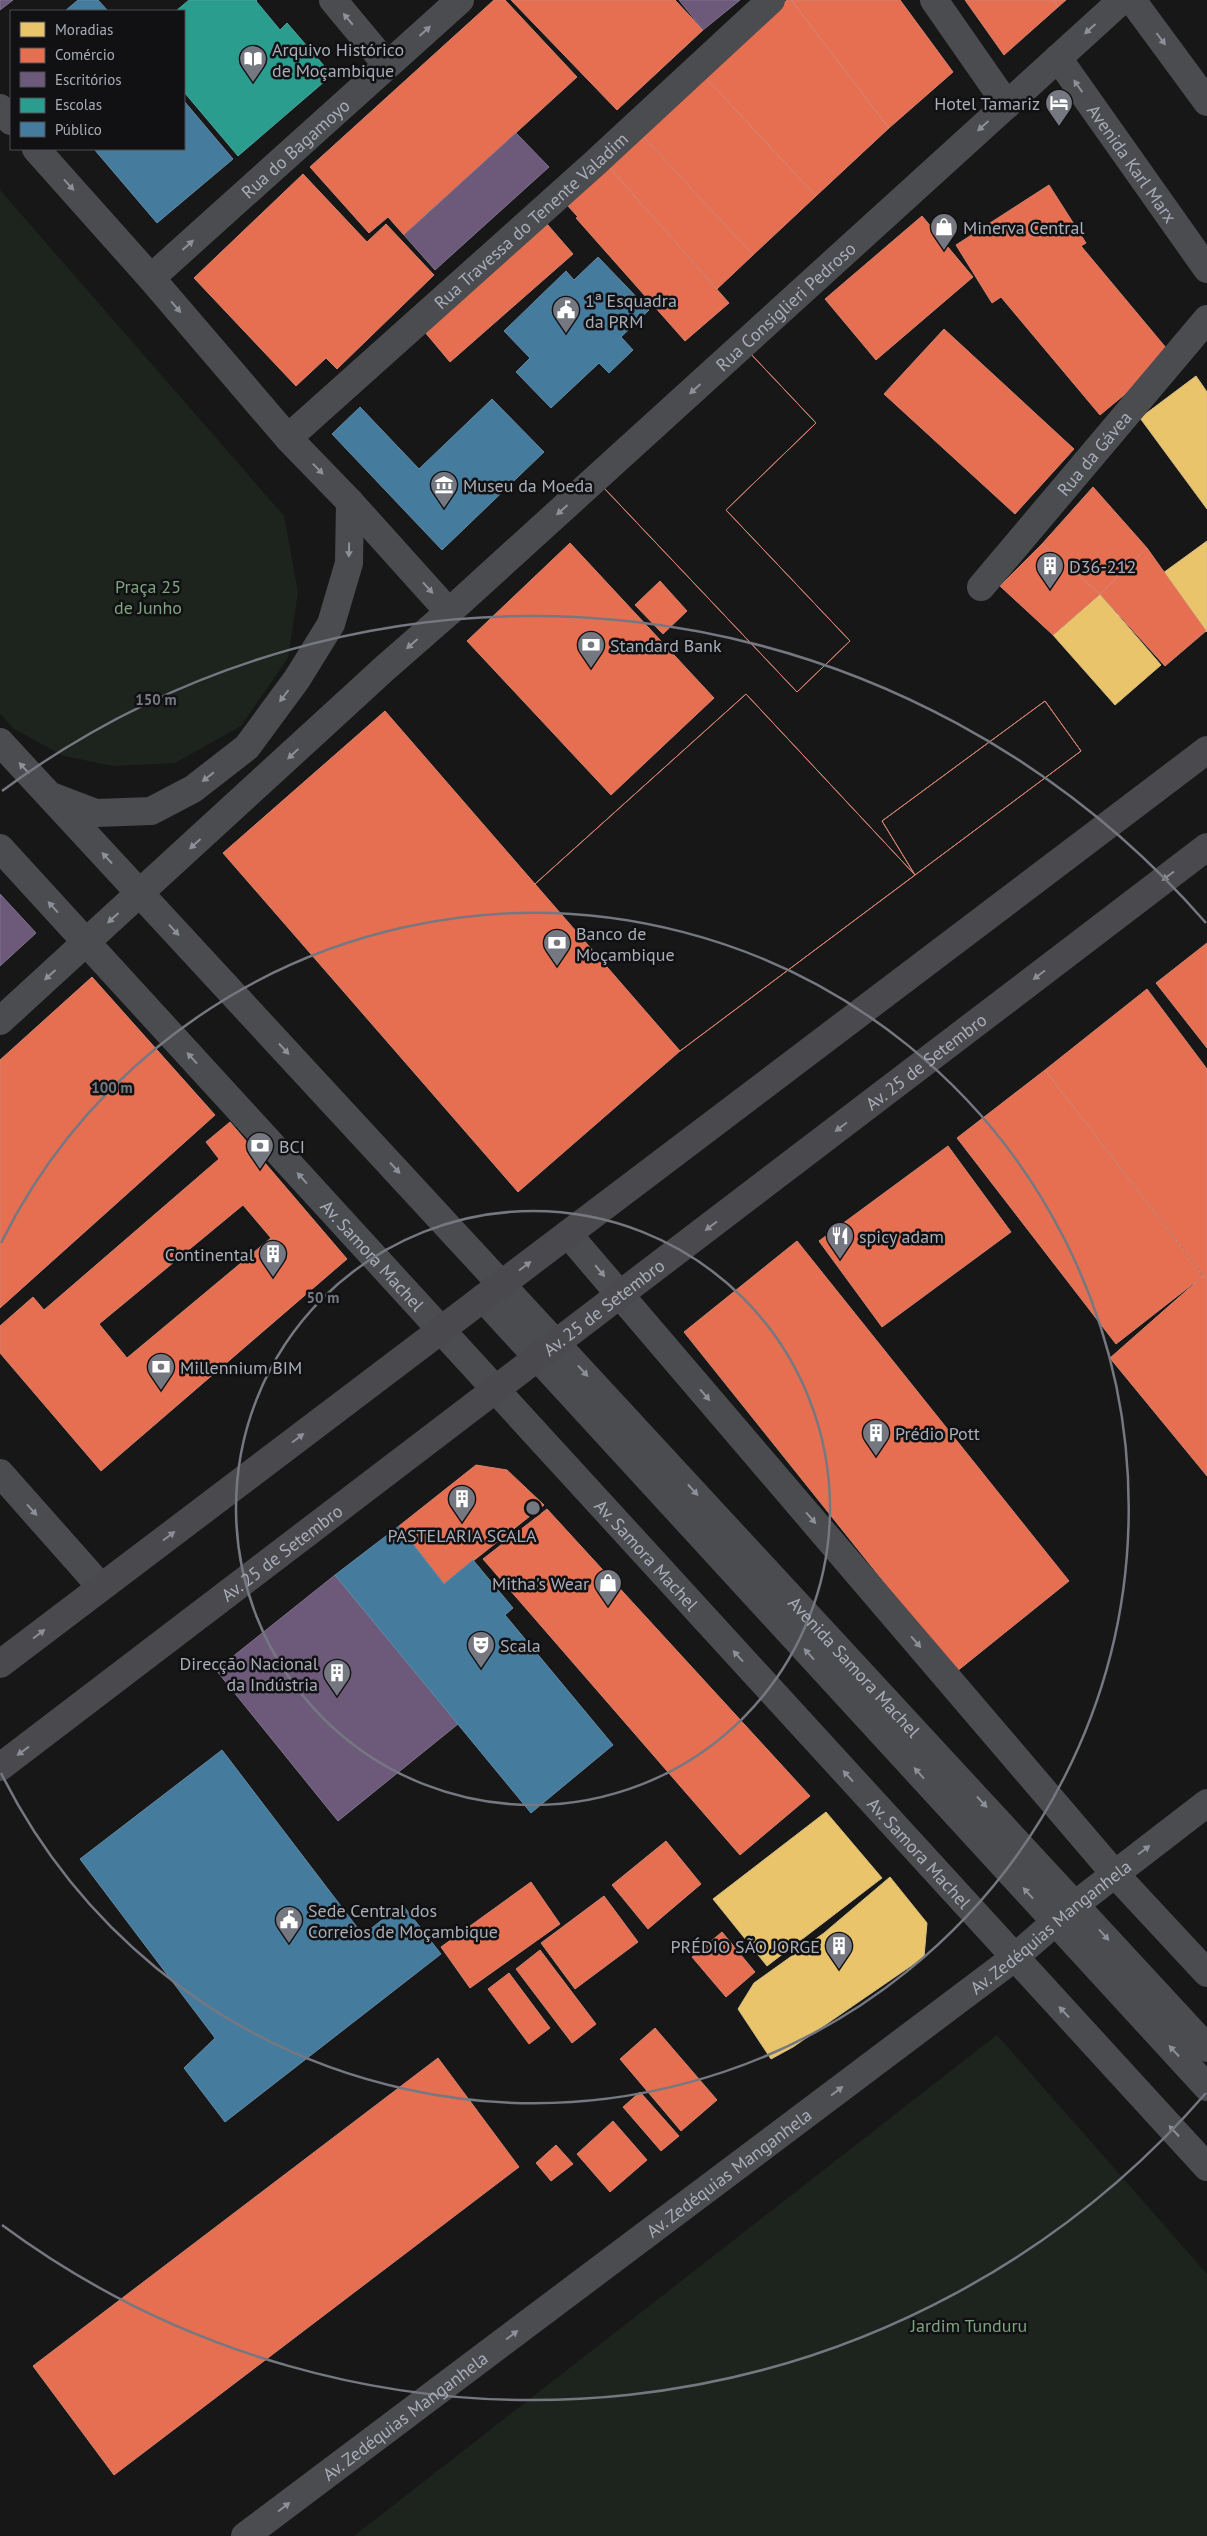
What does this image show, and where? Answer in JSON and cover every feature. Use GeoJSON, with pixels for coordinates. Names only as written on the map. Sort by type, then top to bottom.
{"type":"FeatureCollection","features":[{"type":"Feature","properties":{"kind":"main road"},"geometry":{"type":"LineString","coordinates":[[0,1664],[1207,750]]}},
{"type":"Feature","properties":{"kind":"main road","name":"Av. 25 de Setembro"},"geometry":{"type":"LineString","coordinates":[[0,1767],[1207,847]]}},
{"type":"Feature","properties":{"kind":"street"},"geometry":{"type":"LineString","coordinates":[[332,0],[387,65]]}},
{"type":"Feature","properties":{"kind":"street","name":"Rua do Bagamoyo"},"geometry":{"type":"LineString","coordinates":[[152,278],[460,0]]}},
{"type":"Feature","properties":{"kind":"street","name":"Rua Travessa do Tenente Valadim"},"geometry":{"type":"LineString","coordinates":[[288,438],[594,164],[771,0]]}},
{"type":"Feature","properties":{"kind":"street"},"geometry":{"type":"LineString","coordinates":[[934,0],[1007,105]]}},
{"type":"Feature","properties":{"kind":"street","name":"Rua Consiglieri Pedroso"},"geometry":{"type":"LineString","coordinates":[[449,612],[1122,0]]}},
{"type":"Feature","properties":{"kind":"street"},"geometry":{"type":"LineString","coordinates":[[1132,0],[1207,102]]}},
{"type":"Feature","properties":{"kind":"street","name":"Avenida Karl Marx"},"geometry":{"type":"LineString","coordinates":[[1058,58],[1207,269]]}},
{"type":"Feature","properties":{"kind":"street"},"geometry":{"type":"LineString","coordinates":[[0,108],[10,120]]}},
{"type":"Feature","properties":{"kind":"street"},"geometry":{"type":"LineString","coordinates":[[0,1021],[385,668],[449,612],[350,502],[288,438],[152,278],[37,150]]}},
{"type":"Feature","properties":{"kind":"street","name":"Rua da Gávea"},"geometry":{"type":"LineString","coordinates":[[981,587],[1207,319]]}},
{"type":"Feature","properties":{"kind":"street"},"geometry":{"type":"LineString","coordinates":[[48,794],[96,813],[151,811],[193,789],[247,747],[297,679],[332,624],[349,563],[350,502]]}},
{"type":"Feature","properties":{"kind":"street"},"geometry":{"type":"LineString","coordinates":[[0,742],[140,894],[493,1291]]}},
{"type":"Feature","properties":{"kind":"street","name":"Av. Samora Machel"},"geometry":{"type":"LineString","coordinates":[[0,848],[1207,2167]]}},
{"type":"Feature","properties":{"kind":"street"},"geometry":{"type":"LineString","coordinates":[[568,1234],[1114,1873],[1207,1973]]}},
{"type":"Feature","properties":{"kind":"street","name":"Avenida Samora Machel"},"geometry":{"type":"LineString","coordinates":[[493,1291],[1076,1904],[1207,2048]]}},
{"type":"Feature","properties":{"kind":"street"},"geometry":{"type":"LineString","coordinates":[[548,1351],[1055,1922],[1207,2087]]}},
{"type":"Feature","properties":{"kind":"street"},"geometry":{"type":"LineString","coordinates":[[0,1473],[101,1587]]}},
{"type":"Feature","properties":{"kind":"street","name":"Av. Zedéquias Manganhela"},"geometry":{"type":"LineString","coordinates":[[245,2536],[1014,1958],[1114,1873],[1207,1803]]}},
{"type":"Feature","properties":{"kind":"green space","name":"Praça 25 de Junho"},"geometry":{"type":"Polygon","coordinates":[[[0,190],[284,516],[298,592],[288,658],[241,726],[175,763],[113,766],[64,756],[14,729],[0,714],[0,190]]]}},
{"type":"Feature","properties":{"kind":"green space","name":"Jardim Tunduru"},"geometry":{"type":"Polygon","coordinates":[[[997,2035],[1207,2274],[1207,2536],[354,2536],[997,2035]]]}},
{"type":"Feature","properties":{"kind":"building: Moradias"},"geometry":{"type":"Polygon","coordinates":[[[1196,376],[1207,392],[1207,509],[1140,418],[1196,376]]]}},
{"type":"Feature","properties":{"kind":"building: Moradias"},"geometry":{"type":"Polygon","coordinates":[[[1207,541],[1207,632],[1163,573],[1207,541]]]}},
{"type":"Feature","properties":{"kind":"building: Moradias"},"geometry":{"type":"Polygon","coordinates":[[[1100,594],[1161,665],[1115,705],[1053,635],[1100,594]]]}},
{"type":"Feature","properties":{"kind":"building: Moradias"},"geometry":{"type":"Polygon","coordinates":[[[826,1812],[882,1878],[767,1966],[713,1899],[826,1812]]]}},
{"type":"Feature","properties":{"kind":"building: Moradias","name":"PRÉDIO SÃO JORGE"},"geometry":{"type":"Polygon","coordinates":[[[890,1877],[927,1923],[924,1957],[793,2047],[771,2059],[738,2009],[754,1983],[824,1933],[890,1877]]]}},
{"type":"Feature","properties":{"kind":"building: Comércio"},"geometry":{"type":"Polygon","coordinates":[[[494,0],[505,0],[577,77],[404,235],[388,217],[369,233],[310,167],[494,0]]]}},
{"type":"Feature","properties":{"kind":"building: Comércio"},"geometry":{"type":"Polygon","coordinates":[[[511,0],[675,0],[703,30],[617,110],[511,0]]]}},
{"type":"Feature","properties":{"kind":"building: Comércio"},"geometry":{"type":"Polygon","coordinates":[[[787,0],[791,0],[889,128],[816,196],[703,75],[787,0]]]}},
{"type":"Feature","properties":{"kind":"building: Comércio"},"geometry":{"type":"Polygon","coordinates":[[[791,0],[900,0],[953,72],[889,128],[791,0]]]}},
{"type":"Feature","properties":{"kind":"building: Comércio"},"geometry":{"type":"Polygon","coordinates":[[[965,0],[1053,0],[1058,7],[1004,55],[965,0]]]}},
{"type":"Feature","properties":{"kind":"building: Comércio"},"geometry":{"type":"Polygon","coordinates":[[[1053,0],[1066,0],[1058,7],[1053,0]]]}},
{"type":"Feature","properties":{"kind":"building: Comércio"},"geometry":{"type":"Polygon","coordinates":[[[703,75],[816,196],[753,255],[637,130],[703,75]]]}},
{"type":"Feature","properties":{"kind":"building: Comércio"},"geometry":{"type":"Polygon","coordinates":[[[641,134],[753,255],[717,289],[609,167],[641,134]]]}},
{"type":"Feature","properties":{"kind":"building: Comércio"},"geometry":{"type":"Polygon","coordinates":[[[609,167],[729,303],[685,341],[576,218],[578,217],[567,205],[609,167]]]}},
{"type":"Feature","properties":{"kind":"building: Comércio"},"geometry":{"type":"Polygon","coordinates":[[[303,174],[367,242],[386,224],[434,275],[337,369],[326,358],[296,386],[194,278],[303,174]]]}},
{"type":"Feature","properties":{"kind":"building: Comércio"},"geometry":{"type":"Polygon","coordinates":[[[1049,185],[1086,243],[1081,246],[1172,355],[1100,415],[1001,297],[992,303],[956,245],[1049,185]]]}},
{"type":"Feature","properties":{"kind":"building: Comércio"},"geometry":{"type":"Polygon","coordinates":[[[922,216],[973,277],[876,360],[825,299],[922,216]]]}},
{"type":"Feature","properties":{"kind":"building: Comércio"},"geometry":{"type":"Polygon","coordinates":[[[547,224],[573,254],[450,362],[424,331],[547,224]]]}},
{"type":"Feature","properties":{"kind":"building: Comércio"},"geometry":{"type":"Polygon","coordinates":[[[944,329],[1074,449],[1015,514],[884,394],[944,329]]]}},
{"type":"Feature","properties":{"kind":"building: Comércio"},"geometry":{"type":"Polygon","coordinates":[[[748,351],[816,423],[726,510],[850,641],[797,692],[604,488],[748,351]]]}},
{"type":"Feature","properties":{"kind":"building: Comércio"},"geometry":{"type":"Polygon","coordinates":[[[748,351],[816,423],[726,510],[850,641],[797,692],[604,488],[748,351]]]}},
{"type":"Feature","properties":{"kind":"building: Comércio"},"geometry":{"type":"Polygon","coordinates":[[[1093,487],[1147,548],[1100,594],[1042,544],[1093,487]]]}},
{"type":"Feature","properties":{"kind":"building: Comércio","name":"Standard Bank"},"geometry":{"type":"Polygon","coordinates":[[[570,543],[714,698],[611,795],[467,641],[570,543]]]}},
{"type":"Feature","properties":{"kind":"building: Comércio","name":"D36-212"},"geometry":{"type":"Polygon","coordinates":[[[1042,544],[1100,594],[1053,635],[1000,586],[1042,544]]]}},
{"type":"Feature","properties":{"kind":"building: Comércio"},"geometry":{"type":"Polygon","coordinates":[[[1147,548],[1206,631],[1165,666],[1100,594],[1147,548]]]}},
{"type":"Feature","properties":{"kind":"building: Comércio"},"geometry":{"type":"Polygon","coordinates":[[[660,581],[687,611],[663,634],[635,605],[660,581]]]}},
{"type":"Feature","properties":{"kind":"building: Comércio","name":"Banco de Moçambique"},"geometry":{"type":"Polygon","coordinates":[[[746,694],[915,875],[680,1051],[518,1192],[223,853],[385,711],[535,884],[746,694]]]}},
{"type":"Feature","properties":{"kind":"building: Comércio"},"geometry":{"type":"Polygon","coordinates":[[[746,694],[915,875],[680,1051],[535,884],[746,694]]]}},
{"type":"Feature","properties":{"kind":"building: Comércio"},"geometry":{"type":"Polygon","coordinates":[[[1045,701],[1081,751],[915,875],[882,821],[1045,701]]]}},
{"type":"Feature","properties":{"kind":"building: Comércio"},"geometry":{"type":"Polygon","coordinates":[[[1045,701],[1081,751],[915,875],[882,821],[1045,701]]]}},
{"type":"Feature","properties":{"kind":"building: Comércio"},"geometry":{"type":"Polygon","coordinates":[[[1207,943],[1207,1048],[1156,983],[1207,943]]]}},
{"type":"Feature","properties":{"kind":"building: Comércio"},"geometry":{"type":"Polygon","coordinates":[[[92,977],[215,1115],[0,1308],[0,1060],[92,977]]]}},
{"type":"Feature","properties":{"kind":"building: Comércio"},"geometry":{"type":"Polygon","coordinates":[[[1147,989],[1207,1069],[1207,1280],[1045,1070],[1147,989]]]}},
{"type":"Feature","properties":{"kind":"building: Comércio"},"geometry":{"type":"Polygon","coordinates":[[[1045,1070],[1203,1276],[1116,1344],[957,1138],[1045,1070]]]}},
{"type":"Feature","properties":{"kind":"building: Comércio","name":"Continental"},"geometry":{"type":"Polygon","coordinates":[[[230,1122],[347,1259],[101,1471],[0,1353],[0,1326],[33,1297],[44,1310],[219,1159],[206,1142],[230,1122]],[[243,1205],[99,1324],[127,1358],[271,1238],[243,1205]]]}},
{"type":"Feature","properties":{"kind":"building: Comércio"},"geometry":{"type":"Polygon","coordinates":[[[948,1146],[1011,1232],[882,1327],[819,1241],[948,1146]]]}},
{"type":"Feature","properties":{"kind":"building: Comércio","name":"Prédio Pott"},"geometry":{"type":"Polygon","coordinates":[[[797,1241],[1069,1581],[956,1672],[684,1332],[797,1241]]]}},
{"type":"Feature","properties":{"kind":"building: Comércio"},"geometry":{"type":"Polygon","coordinates":[[[1203,1276],[1207,1280],[1207,1476],[1110,1358],[1203,1276]]]}},
{"type":"Feature","properties":{"kind":"building: Comércio","name":"PASTELARIA SCALA"},"geometry":{"type":"Polygon","coordinates":[[[476,1465],[507,1470],[544,1505],[444,1584],[399,1526],[476,1465]]]}},
{"type":"Feature","properties":{"kind":"building: Comércio"},"geometry":{"type":"Polygon","coordinates":[[[547,1509],[810,1796],[740,1855],[483,1559],[547,1509]]]}},
{"type":"Feature","properties":{"kind":"building: Comércio"},"geometry":{"type":"Polygon","coordinates":[[[666,1841],[701,1884],[648,1929],[612,1885],[666,1841]]]}},
{"type":"Feature","properties":{"kind":"building: Comércio"},"geometry":{"type":"Polygon","coordinates":[[[531,1882],[560,1924],[470,1988],[441,1947],[531,1882]]]}},
{"type":"Feature","properties":{"kind":"building: Comércio"},"geometry":{"type":"Polygon","coordinates":[[[604,1896],[638,1942],[575,1989],[541,1943],[604,1896]]]}},
{"type":"Feature","properties":{"kind":"building: Comércio"},"geometry":{"type":"Polygon","coordinates":[[[722,1932],[755,1972],[726,1997],[692,1957],[722,1932]]]}},
{"type":"Feature","properties":{"kind":"building: Comércio"},"geometry":{"type":"Polygon","coordinates":[[[540,1950],[596,2024],[572,2043],[516,1969],[540,1950]]]}},
{"type":"Feature","properties":{"kind":"building: Comércio"},"geometry":{"type":"Polygon","coordinates":[[[509,1973],[550,2028],[529,2044],[488,1989],[509,1973]]]}},
{"type":"Feature","properties":{"kind":"building: Comércio"},"geometry":{"type":"Polygon","coordinates":[[[655,2028],[717,2100],[681,2131],[620,2059],[655,2028]]]}},
{"type":"Feature","properties":{"kind":"building: Comércio"},"geometry":{"type":"Polygon","coordinates":[[[438,2058],[519,2167],[114,2475],[33,2366],[438,2058]]]}},
{"type":"Feature","properties":{"kind":"building: Comércio"},"geometry":{"type":"Polygon","coordinates":[[[640,2092],[679,2136],[661,2151],[623,2107],[640,2092]]]}},
{"type":"Feature","properties":{"kind":"building: Comércio"},"geometry":{"type":"Polygon","coordinates":[[[613,2121],[647,2160],[610,2192],[577,2154],[613,2121]]]}},
{"type":"Feature","properties":{"kind":"building: Comércio"},"geometry":{"type":"Polygon","coordinates":[[[556,2145],[573,2164],[551,2181],[536,2163],[556,2145]]]}},
{"type":"Feature","properties":{"kind":"building: Escritórios"},"geometry":{"type":"Polygon","coordinates":[[[0,0],[13,0],[0,10],[0,0]]]}},
{"type":"Feature","properties":{"kind":"building: Escritórios"},"geometry":{"type":"Polygon","coordinates":[[[679,0],[740,0],[703,30],[679,0]]]}},
{"type":"Feature","properties":{"kind":"building: Escritórios"},"geometry":{"type":"Polygon","coordinates":[[[516,133],[549,167],[435,270],[404,235],[516,133]]]}},
{"type":"Feature","properties":{"kind":"building: Escritórios"},"geometry":{"type":"Polygon","coordinates":[[[0,894],[36,933],[0,966],[0,894]]]}},
{"type":"Feature","properties":{"kind":"building: Escritórios","name":"Direcção Nacional da Indústria"},"geometry":{"type":"Polygon","coordinates":[[[335,1575],[458,1724],[338,1821],[216,1670],[335,1575]]]}},
{"type":"Feature","properties":{"kind":"building: Escolas","name":"Arquivo Histórico de Moçambique"},"geometry":{"type":"Polygon","coordinates":[[[189,0],[257,0],[280,30],[287,23],[332,75],[238,156],[185,93],[185,10],[177,10],[189,0]]]}},
{"type":"Feature","properties":{"kind":"building: Público"},"geometry":{"type":"Polygon","coordinates":[[[78,0],[98,0],[107,10],[66,10],[78,0]]]}},
{"type":"Feature","properties":{"kind":"building: Público"},"geometry":{"type":"Polygon","coordinates":[[[185,102],[233,159],[157,223],[95,150],[185,150],[185,102]]]}},
{"type":"Feature","properties":{"kind":"building: Público","name":"1ª Esquadra da PRM"},"geometry":{"type":"Polygon","coordinates":[[[598,257],[649,310],[621,337],[633,350],[609,373],[599,363],[551,408],[516,372],[530,358],[504,331],[566,271],[574,280],[598,257]]]}},
{"type":"Feature","properties":{"kind":"building: Público","name":"Museu da Moeda"},"geometry":{"type":"Polygon","coordinates":[[[492,399],[544,452],[442,550],[332,434],[360,407],[419,469],[492,399]]]}},
{"type":"Feature","properties":{"kind":"building: Público","name":"Scala"},"geometry":{"type":"Polygon","coordinates":[[[399,1526],[444,1584],[473,1560],[513,1608],[505,1615],[613,1745],[531,1813],[335,1575],[399,1526]]]}},
{"type":"Feature","properties":{"kind":"building: Público","name":"Sede Central dos Correios de Moçambique"},"geometry":{"type":"Polygon","coordinates":[[[222,1750],[363,1935],[402,1904],[441,1954],[225,2122],[184,2068],[215,2038],[80,1859],[222,1750]]]}},
{"type":"Feature","properties":{"kind":"place","name":"Arquivo Histórico de Moçambique"},"geometry":{"type":"Point","coordinates":[253,83]}},
{"type":"Feature","properties":{"kind":"place","name":"Hotel Tamariz"},"geometry":{"type":"Point","coordinates":[1059,127]}},
{"type":"Feature","properties":{"kind":"place","name":"Minerva Central"},"geometry":{"type":"Point","coordinates":[944,251]}},
{"type":"Feature","properties":{"kind":"place","name":"1ª Esquadra da PRM"},"geometry":{"type":"Point","coordinates":[566,334]}},
{"type":"Feature","properties":{"kind":"place","name":"Museu da Moeda"},"geometry":{"type":"Point","coordinates":[444,509]}},
{"type":"Feature","properties":{"kind":"place","name":"D36-212"},"geometry":{"type":"Point","coordinates":[1050,590]}},
{"type":"Feature","properties":{"kind":"place","name":"Standard Bank"},"geometry":{"type":"Point","coordinates":[591,669]}},
{"type":"Feature","properties":{"kind":"place","name":"Banco de Moçambique"},"geometry":{"type":"Point","coordinates":[557,967]}},
{"type":"Feature","properties":{"kind":"place","name":"BCI"},"geometry":{"type":"Point","coordinates":[260,1170]}},
{"type":"Feature","properties":{"kind":"place","name":"spicy adam"},"geometry":{"type":"Point","coordinates":[840,1260]}},
{"type":"Feature","properties":{"kind":"place","name":"Continental"},"geometry":{"type":"Point","coordinates":[273,1278]}},
{"type":"Feature","properties":{"kind":"place","name":"Millennium BIM"},"geometry":{"type":"Point","coordinates":[161,1391]}},
{"type":"Feature","properties":{"kind":"place","name":"Prédio Pott"},"geometry":{"type":"Point","coordinates":[876,1457]}},
{"type":"Feature","properties":{"kind":"place","name":"PASTELARIA SCALA"},"geometry":{"type":"Point","coordinates":[462,1523]}},
{"type":"Feature","properties":{"kind":"place","name":"Mitha's Wear"},"geometry":{"type":"Point","coordinates":[608,1607]}},
{"type":"Feature","properties":{"kind":"place","name":"Scala"},"geometry":{"type":"Point","coordinates":[481,1669]}},
{"type":"Feature","properties":{"kind":"place","name":"Direcção Nacional da Indústria"},"geometry":{"type":"Point","coordinates":[337,1697]}},
{"type":"Feature","properties":{"kind":"place","name":"Sede Central dos Correios de Moçambique"},"geometry":{"type":"Point","coordinates":[289,1944]}},
{"type":"Feature","properties":{"kind":"place","name":"PRÉDIO SÃO JORGE"},"geometry":{"type":"Point","coordinates":[839,1970]}}]}
